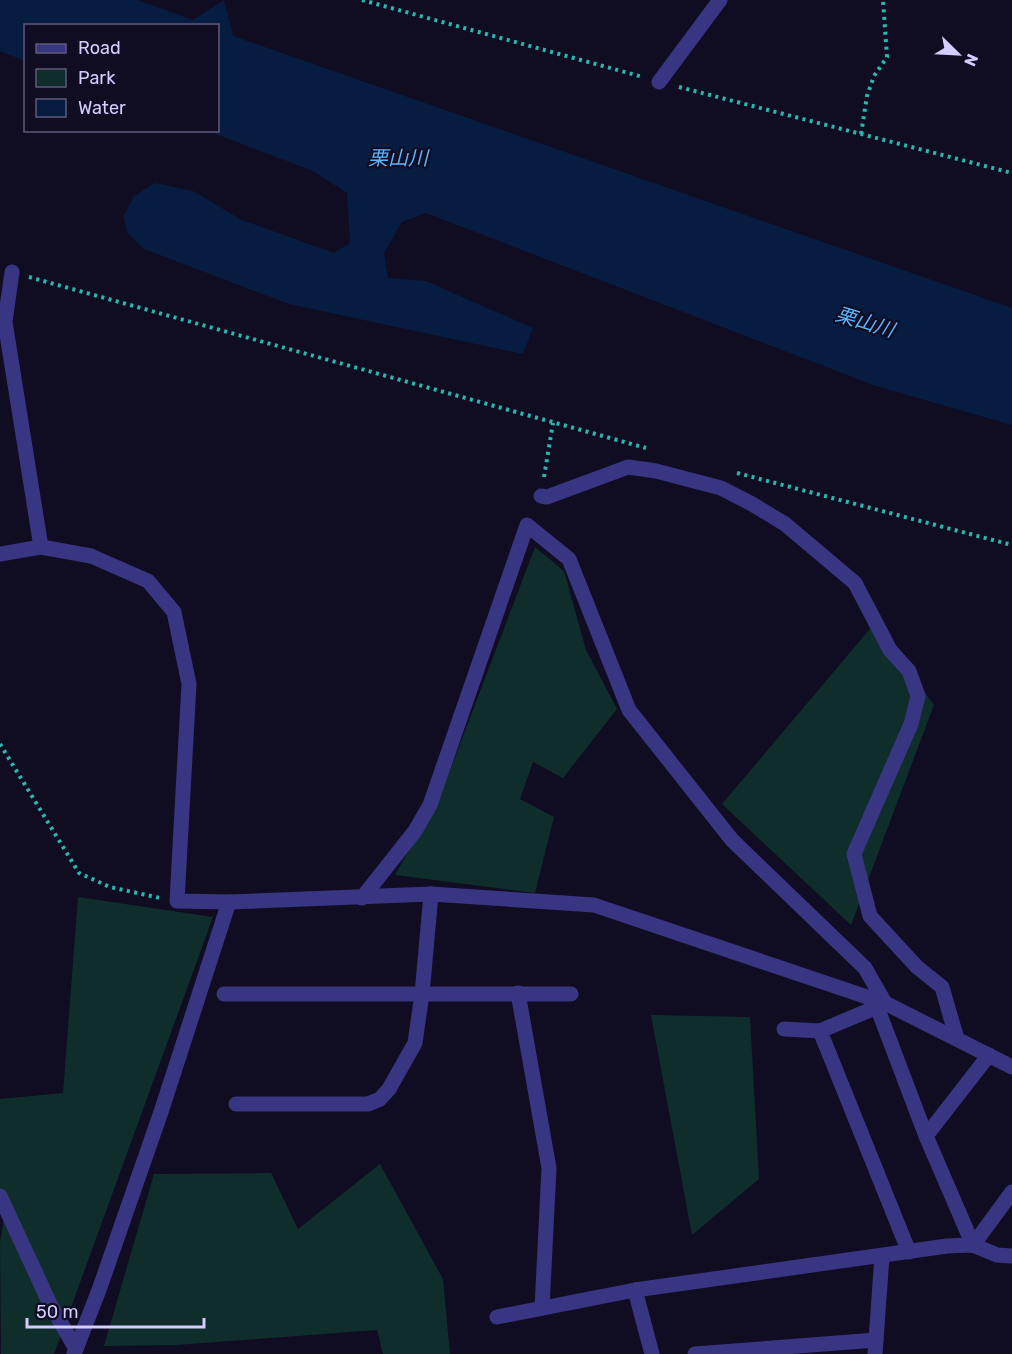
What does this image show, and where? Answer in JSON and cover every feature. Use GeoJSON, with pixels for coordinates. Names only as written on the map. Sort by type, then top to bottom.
{"type":"FeatureCollection","features":[{"type":"Feature","properties":{"kind":"street"},"geometry":{"type":"LineString","coordinates":[[659,82],[720,0]]}},
{"type":"Feature","properties":{"kind":"street"},"geometry":{"type":"LineString","coordinates":[[12,272],[5,322],[41,547]]}},
{"type":"Feature","properties":{"kind":"street"},"geometry":{"type":"LineString","coordinates":[[542,496],[547,497],[628,467],[656,471],[721,488],[753,504],[785,525],[855,583],[890,650],[909,670],[918,696],[911,724],[854,854],[870,916],[917,967],[942,987],[957,1039]]}},
{"type":"Feature","properties":{"kind":"street"},"geometry":{"type":"LineString","coordinates":[[362,898],[415,831],[430,805],[527,525],[569,559],[629,710],[732,840],[865,968],[926,1136],[973,1245]]}},
{"type":"Feature","properties":{"kind":"street"},"geometry":{"type":"LineString","coordinates":[[0,554],[41,547],[91,556],[148,581],[174,612],[189,684],[177,902],[362,898],[431,894],[594,905],[879,1003],[1012,1067]]}},
{"type":"Feature","properties":{"kind":"street"},"geometry":{"type":"LineString","coordinates":[[236,1104],[368,1104],[380,1099],[389,1089],[415,1043],[431,894]]}},
{"type":"Feature","properties":{"kind":"street"},"geometry":{"type":"LineString","coordinates":[[75,1352],[161,1112],[229,902]]}},
{"type":"Feature","properties":{"kind":"street"},"geometry":{"type":"LineString","coordinates":[[518,993],[549,1168],[542,1308]]}},
{"type":"Feature","properties":{"kind":"street"},"geometry":{"type":"LineString","coordinates":[[225,994],[571,994]]}},
{"type":"Feature","properties":{"kind":"street"},"geometry":{"type":"LineString","coordinates":[[784,1029],[820,1031],[879,1003]]}},
{"type":"Feature","properties":{"kind":"street"},"geometry":{"type":"LineString","coordinates":[[820,1031],[909,1252]]}},
{"type":"Feature","properties":{"kind":"street"},"geometry":{"type":"LineString","coordinates":[[926,1136],[989,1055]]}},
{"type":"Feature","properties":{"kind":"street"},"geometry":{"type":"LineString","coordinates":[[973,1245],[1012,1192]]}},
{"type":"Feature","properties":{"kind":"street"},"geometry":{"type":"LineString","coordinates":[[0,1196],[75,1352]]}},
{"type":"Feature","properties":{"kind":"street"},"geometry":{"type":"LineString","coordinates":[[497,1317],[634,1290],[909,1252],[973,1245],[997,1255],[1012,1256]]}},
{"type":"Feature","properties":{"kind":"street"},"geometry":{"type":"LineString","coordinates":[[695,1354],[876,1347],[882,1256]]}},
{"type":"Feature","properties":{"kind":"street"},"geometry":{"type":"LineString","coordinates":[[634,1290],[652,1354]]}},
{"type":"Feature","properties":{"kind":"path"},"geometry":{"type":"LineString","coordinates":[[362,0],[659,82],[1012,173]]}},
{"type":"Feature","properties":{"kind":"path"},"geometry":{"type":"LineString","coordinates":[[861,134],[867,96],[874,76],[887,57],[884,0]]}},
{"type":"Feature","properties":{"kind":"path"},"geometry":{"type":"LineString","coordinates":[[12,272],[652,450]]}},
{"type":"Feature","properties":{"kind":"path"},"geometry":{"type":"LineString","coordinates":[[729,471],[1012,545]]}},
{"type":"Feature","properties":{"kind":"path"},"geometry":{"type":"LineString","coordinates":[[0,744],[80,873],[110,887],[177,902]]}},
{"type":"Feature","properties":{"kind":"green space"},"geometry":{"type":"Polygon","coordinates":[[[535,547],[564,571],[586,650],[617,709],[563,778],[533,762],[520,799],[554,817],[535,893],[395,875],[441,794],[535,547]]]}},
{"type":"Feature","properties":{"kind":"green space"},"geometry":{"type":"Polygon","coordinates":[[[874,624],[934,705],[851,925],[722,804],[874,624]]]}},
{"type":"Feature","properties":{"kind":"green space"},"geometry":{"type":"Polygon","coordinates":[[[78,897],[213,917],[54,1354],[1,1354],[0,1242],[6,1206],[0,1192],[0,1099],[63,1093],[78,897]]]}},
{"type":"Feature","properties":{"kind":"green space"},"geometry":{"type":"Polygon","coordinates":[[[651,1015],[750,1017],[759,1179],[692,1235],[651,1015]]]}},
{"type":"Feature","properties":{"kind":"green space"},"geometry":{"type":"Polygon","coordinates":[[[380,1164],[443,1279],[450,1354],[383,1354],[377,1330],[177,1345],[104,1346],[154,1174],[271,1173],[298,1229],[380,1164]]]}},
{"type":"Feature","properties":{"kind":"water","name":"栗山川"},"geometry":{"type":"Polygon","coordinates":[[[0,0],[138,0],[193,20],[224,0],[233,36],[1012,308],[1012,425],[876,386],[426,213],[402,222],[384,253],[388,278],[426,281],[533,328],[523,354],[289,304],[144,249],[127,232],[124,216],[134,196],[155,183],[193,191],[242,220],[334,253],[350,243],[347,193],[313,171],[211,132],[219,132],[219,24],[24,24],[24,61],[0,51],[0,0]]]}}]}
